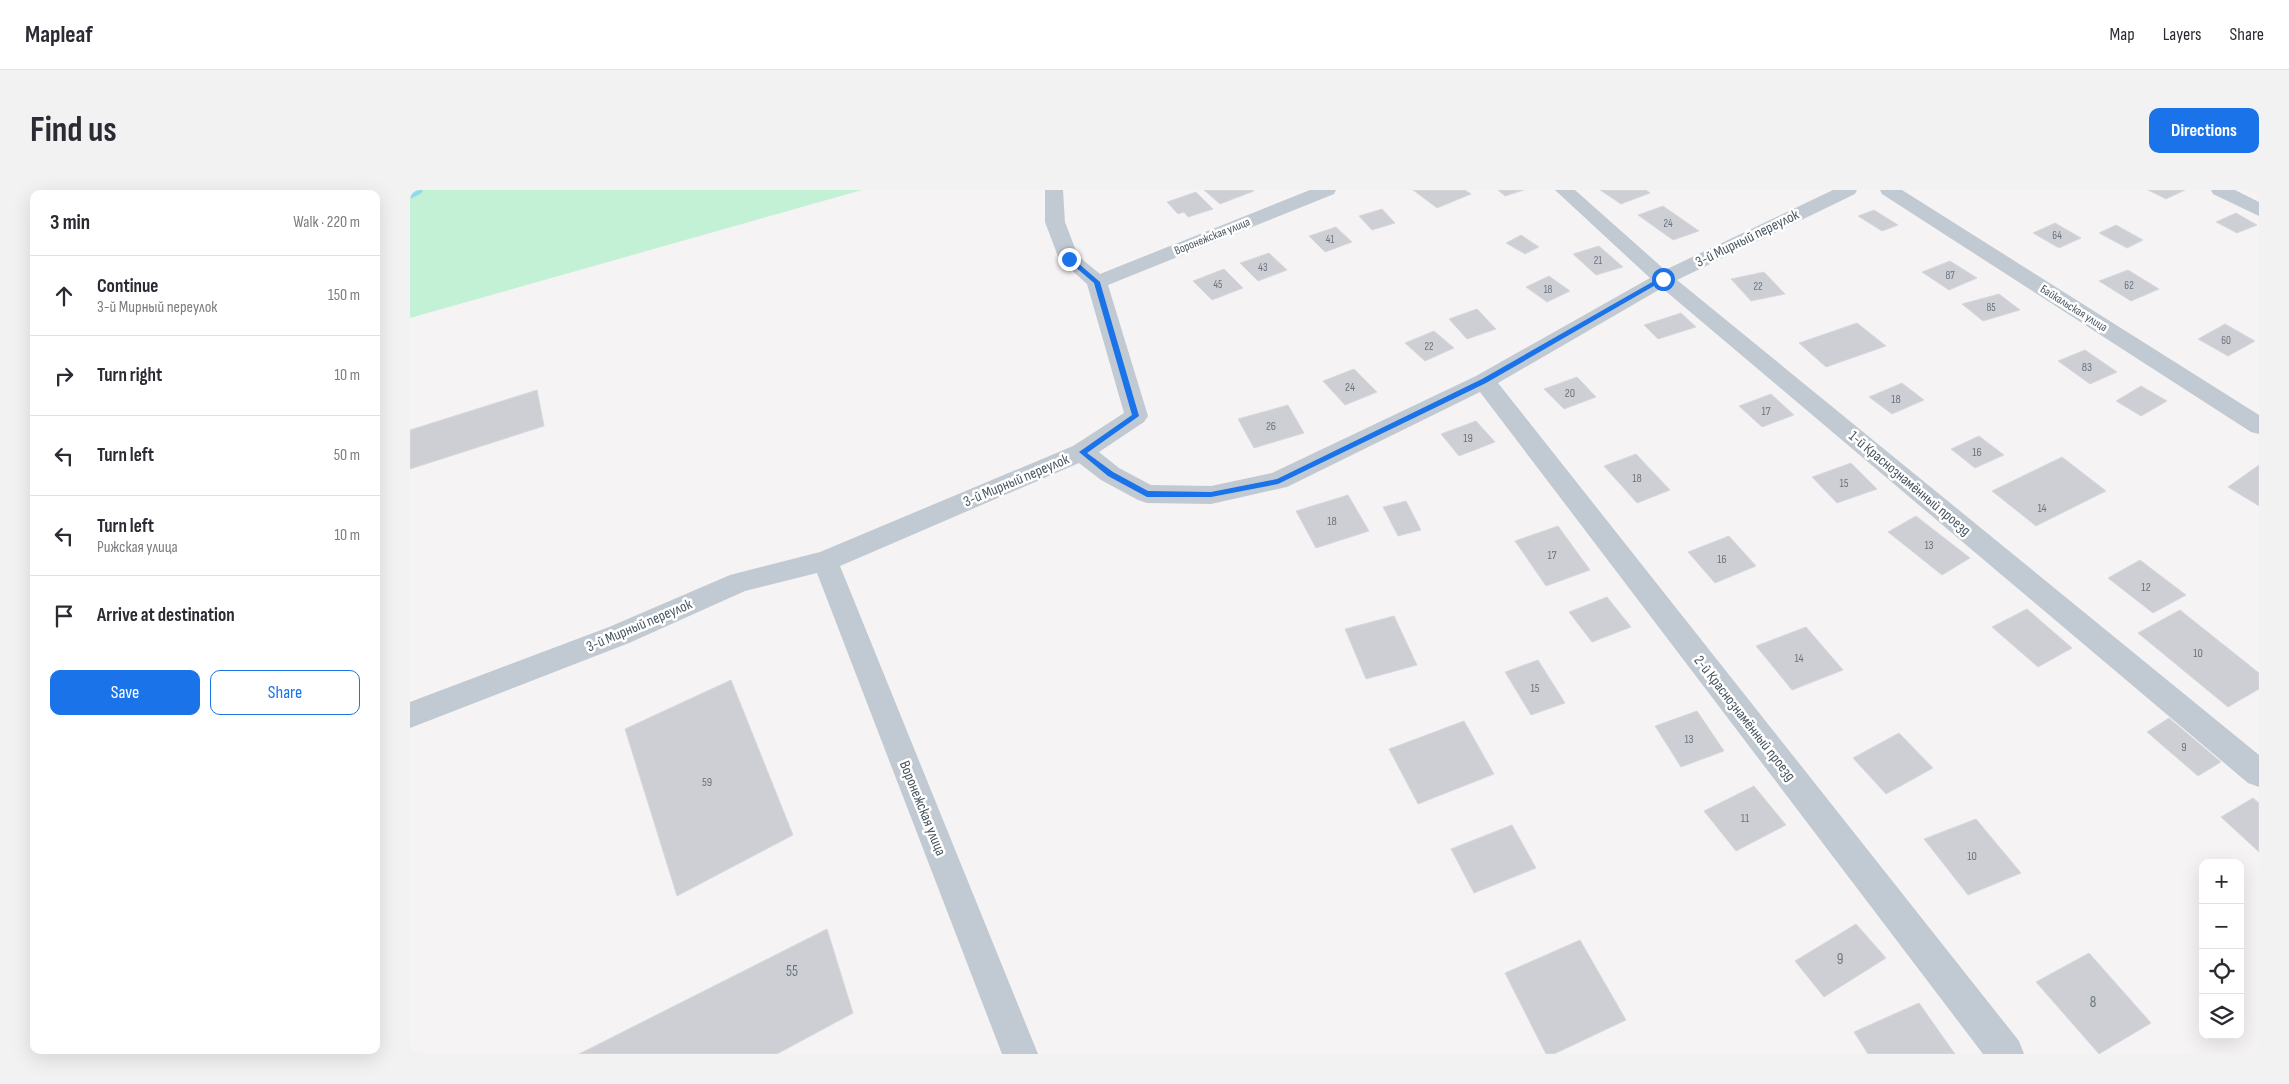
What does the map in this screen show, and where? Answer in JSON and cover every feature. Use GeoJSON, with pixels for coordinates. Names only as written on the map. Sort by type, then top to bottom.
{"type":"FeatureCollection","features":[{"type":"Feature","properties":{"kind":"street"},"geometry":{"type":"LineString","coordinates":[[1054,190],[1055,222],[1069,259],[1097,282],[1136,416],[1082,452]]}},
{"type":"Feature","properties":{"kind":"street","name":"Воронежская улица"},"geometry":{"type":"LineString","coordinates":[[1097,282],[1327,190]]}},
{"type":"Feature","properties":{"kind":"street","name":"1-й Краснознамённый проезд"},"geometry":{"type":"LineString","coordinates":[[1564,190],[1663,279],[2259,772]]}},
{"type":"Feature","properties":{"kind":"street","name":"3-й Мирный переулок"},"geometry":{"type":"LineString","coordinates":[[410,715],[619,635],[739,582],[825,561],[1082,452],[1110,474],[1147,494],[1211,494],[1278,481],[1484,381],[1663,279],[1848,190]]}},
{"type":"Feature","properties":{"kind":"street","name":"Байкальская улица"},"geometry":{"type":"LineString","coordinates":[[1889,190],[2259,426]]}},
{"type":"Feature","properties":{"kind":"street"},"geometry":{"type":"LineString","coordinates":[[2220,190],[2259,210]]}},
{"type":"Feature","properties":{"kind":"street","name":"2-й Краснознамённый проезд"},"geometry":{"type":"LineString","coordinates":[[1484,381],[2006,1054]]}},
{"type":"Feature","properties":{"kind":"street","name":"Воронежская улица"},"geometry":{"type":"LineString","coordinates":[[825,561],[1020,1054]]}},
{"type":"Feature","properties":{"kind":"green space"},"geometry":{"type":"Polygon","coordinates":[[[410,190],[862,190],[410,318],[410,190]]]}},
{"type":"Feature","properties":{"kind":"building"},"geometry":{"type":"Polygon","coordinates":[[[1204,190],[1252,190],[1254,191],[1220,204],[1204,190]]]}},
{"type":"Feature","properties":{"kind":"building"},"geometry":{"type":"Polygon","coordinates":[[[1413,190],[1465,190],[1471,194],[1437,208],[1413,190]]]}},
{"type":"Feature","properties":{"kind":"building"},"geometry":{"type":"Polygon","coordinates":[[[1498,190],[1524,190],[1505,196],[1498,190]]]}},
{"type":"Feature","properties":{"kind":"building"},"geometry":{"type":"Polygon","coordinates":[[[1600,190],[1646,190],[1650,193],[1621,204],[1600,190]]]}},
{"type":"Feature","properties":{"kind":"building"},"geometry":{"type":"Polygon","coordinates":[[[2148,190],[2185,190],[2166,199],[2148,190]]]}},
{"type":"Feature","properties":{"kind":"building"},"geometry":{"type":"Polygon","coordinates":[[[1196,192],[1213,209],[1188,217],[1184,212],[1178,214],[1167,202],[1196,192]]]}},
{"type":"Feature","properties":{"kind":"building"},"geometry":{"type":"Polygon","coordinates":[[[1663,206],[1699,231],[1673,240],[1638,215],[1663,206]]]}},
{"type":"Feature","properties":{"kind":"building"},"geometry":{"type":"Polygon","coordinates":[[[1382,209],[1395,223],[1372,230],[1359,216],[1382,209]]]}},
{"type":"Feature","properties":{"kind":"building"},"geometry":{"type":"Polygon","coordinates":[[[1874,210],[1898,225],[1882,231],[1858,216],[1874,210]]]}},
{"type":"Feature","properties":{"kind":"building"},"geometry":{"type":"Polygon","coordinates":[[[2236,213],[2257,225],[2237,233],[2216,222],[2236,213]]]}},
{"type":"Feature","properties":{"kind":"building"},"geometry":{"type":"Polygon","coordinates":[[[2055,223],[2081,238],[2059,248],[2033,233],[2055,223]]]}},
{"type":"Feature","properties":{"kind":"building"},"geometry":{"type":"Polygon","coordinates":[[[2116,225],[2143,240],[2127,248],[2099,233],[2116,225]]]}},
{"type":"Feature","properties":{"kind":"building"},"geometry":{"type":"Polygon","coordinates":[[[1336,227],[1352,242],[1325,252],[1309,236],[1336,227]]]}},
{"type":"Feature","properties":{"kind":"building"},"geometry":{"type":"Polygon","coordinates":[[[1521,235],[1539,247],[1525,254],[1506,243],[1521,235]]]}},
{"type":"Feature","properties":{"kind":"building"},"geometry":{"type":"Polygon","coordinates":[[[1599,246],[1623,267],[1596,275],[1573,254],[1599,246]]]}},
{"type":"Feature","properties":{"kind":"building"},"geometry":{"type":"Polygon","coordinates":[[[1269,253],[1287,270],[1258,281],[1240,263],[1269,253]]]}},
{"type":"Feature","properties":{"kind":"building"},"geometry":{"type":"Polygon","coordinates":[[[1950,261],[1977,278],[1949,290],[1922,272],[1950,261]]]}},
{"type":"Feature","properties":{"kind":"building"},"geometry":{"type":"Polygon","coordinates":[[[1224,269],[1243,288],[1212,300],[1193,281],[1224,269]]]}},
{"type":"Feature","properties":{"kind":"building"},"geometry":{"type":"Polygon","coordinates":[[[2128,270],[2159,289],[2131,301],[2099,281],[2128,270]]]}},
{"type":"Feature","properties":{"kind":"building"},"geometry":{"type":"Polygon","coordinates":[[[1764,272],[1785,294],[1751,301],[1731,279],[1764,272]]]}},
{"type":"Feature","properties":{"kind":"building"},"geometry":{"type":"Polygon","coordinates":[[[1549,276],[1570,291],[1547,302],[1526,287],[1549,276]]]}},
{"type":"Feature","properties":{"kind":"building"},"geometry":{"type":"Polygon","coordinates":[[[1999,294],[2020,310],[1983,321],[1962,304],[1999,294]]]}},
{"type":"Feature","properties":{"kind":"building"},"geometry":{"type":"Polygon","coordinates":[[[1477,309],[1496,329],[1467,339],[1449,319],[1477,309]]]}},
{"type":"Feature","properties":{"kind":"building"},"geometry":{"type":"Polygon","coordinates":[[[1681,313],[1696,327],[1658,339],[1644,325],[1681,313]]]}},
{"type":"Feature","properties":{"kind":"building"},"geometry":{"type":"Polygon","coordinates":[[[1857,323],[1886,346],[1826,367],[1799,343],[1857,323]]]}},
{"type":"Feature","properties":{"kind":"building"},"geometry":{"type":"Polygon","coordinates":[[[2225,324],[2255,341],[2228,356],[2198,339],[2225,324]]]}},
{"type":"Feature","properties":{"kind":"building"},"geometry":{"type":"Polygon","coordinates":[[[1434,331],[1454,348],[1425,361],[1405,343],[1434,331]]]}},
{"type":"Feature","properties":{"kind":"building"},"geometry":{"type":"Polygon","coordinates":[[[2085,350],[2117,372],[2090,384],[2058,361],[2085,350]]]}},
{"type":"Feature","properties":{"kind":"building"},"geometry":{"type":"Polygon","coordinates":[[[1354,369],[1377,392],[1345,405],[1323,381],[1354,369]]]}},
{"type":"Feature","properties":{"kind":"building"},"geometry":{"type":"Polygon","coordinates":[[[1577,377],[1596,397],[1564,409],[1544,389],[1577,377]]]}},
{"type":"Feature","properties":{"kind":"building"},"geometry":{"type":"Polygon","coordinates":[[[1902,383],[1924,400],[1892,414],[1869,397],[1902,383]]]}},
{"type":"Feature","properties":{"kind":"building"},"geometry":{"type":"Polygon","coordinates":[[[2141,386],[2167,401],[2141,416],[2116,401],[2141,386]]]}},
{"type":"Feature","properties":{"kind":"building"},"geometry":{"type":"Polygon","coordinates":[[[537,390],[544,426],[410,469],[410,430],[537,390]]]}},
{"type":"Feature","properties":{"kind":"building"},"geometry":{"type":"Polygon","coordinates":[[[1771,394],[1794,415],[1762,427],[1739,406],[1771,394]]]}},
{"type":"Feature","properties":{"kind":"building"},"geometry":{"type":"Polygon","coordinates":[[[1288,405],[1304,433],[1254,448],[1238,419],[1288,405]]]}},
{"type":"Feature","properties":{"kind":"building"},"geometry":{"type":"Polygon","coordinates":[[[1476,421],[1495,442],[1459,456],[1441,434],[1476,421]]]}},
{"type":"Feature","properties":{"kind":"building"},"geometry":{"type":"Polygon","coordinates":[[[1979,436],[2004,455],[1975,468],[1951,449],[1979,436]]]}},
{"type":"Feature","properties":{"kind":"building"},"geometry":{"type":"Polygon","coordinates":[[[1636,454],[1670,490],[1637,503],[1604,466],[1636,454]]]}},
{"type":"Feature","properties":{"kind":"building"},"geometry":{"type":"Polygon","coordinates":[[[2062,457],[2106,491],[2036,526],[1992,491],[2062,457]]]}},
{"type":"Feature","properties":{"kind":"building"},"geometry":{"type":"Polygon","coordinates":[[[1851,463],[1877,489],[1837,503],[1812,477],[1851,463]]]}},
{"type":"Feature","properties":{"kind":"building"},"geometry":{"type":"Polygon","coordinates":[[[2259,465],[2259,506],[2228,487],[2259,465]]]}},
{"type":"Feature","properties":{"kind":"building"},"geometry":{"type":"Polygon","coordinates":[[[1348,495],[1369,531],[1316,548],[1296,511],[1348,495]]]}},
{"type":"Feature","properties":{"kind":"building"},"geometry":{"type":"Polygon","coordinates":[[[1406,501],[1421,530],[1398,536],[1383,507],[1406,501]]]}},
{"type":"Feature","properties":{"kind":"building"},"geometry":{"type":"Polygon","coordinates":[[[1916,516],[1970,558],[1942,575],[1888,532],[1916,516]]]}},
{"type":"Feature","properties":{"kind":"building"},"geometry":{"type":"Polygon","coordinates":[[[1558,526],[1590,570],[1546,586],[1515,541],[1558,526]]]}},
{"type":"Feature","properties":{"kind":"building"},"geometry":{"type":"Polygon","coordinates":[[[1729,536],[1756,566],[1715,583],[1688,552],[1729,536]]]}},
{"type":"Feature","properties":{"kind":"building"},"geometry":{"type":"Polygon","coordinates":[[[2140,560],[2186,595],[2153,613],[2108,578],[2140,560]]]}},
{"type":"Feature","properties":{"kind":"building"},"geometry":{"type":"Polygon","coordinates":[[[1607,597],[1631,627],[1592,642],[1569,612],[1607,597]]]}},
{"type":"Feature","properties":{"kind":"building"},"geometry":{"type":"Polygon","coordinates":[[[2027,609],[2072,648],[2038,667],[1992,627],[2027,609]]]}},
{"type":"Feature","properties":{"kind":"building"},"geometry":{"type":"Polygon","coordinates":[[[2180,610],[2259,673],[2259,689],[2228,707],[2138,633],[2180,610]]]}},
{"type":"Feature","properties":{"kind":"building"},"geometry":{"type":"Polygon","coordinates":[[[1394,616],[1417,665],[1366,679],[1345,629],[1394,616]]]}},
{"type":"Feature","properties":{"kind":"building"},"geometry":{"type":"Polygon","coordinates":[[[1806,627],[1843,670],[1792,690],[1756,646],[1806,627]]]}},
{"type":"Feature","properties":{"kind":"building"},"geometry":{"type":"Polygon","coordinates":[[[1538,660],[1565,703],[1531,715],[1505,672],[1538,660]]]}},
{"type":"Feature","properties":{"kind":"building"},"geometry":{"type":"Polygon","coordinates":[[[731,680],[793,835],[677,896],[625,729],[731,680]]]}},
{"type":"Feature","properties":{"kind":"building"},"geometry":{"type":"Polygon","coordinates":[[[1697,711],[1724,751],[1681,767],[1655,726],[1697,711]]]}},
{"type":"Feature","properties":{"kind":"building"},"geometry":{"type":"Polygon","coordinates":[[[2169,718],[2221,762],[2198,776],[2147,732],[2169,718]]]}},
{"type":"Feature","properties":{"kind":"building"},"geometry":{"type":"Polygon","coordinates":[[[1464,721],[1494,774],[1418,804],[1389,749],[1464,721]]]}},
{"type":"Feature","properties":{"kind":"building"},"geometry":{"type":"Polygon","coordinates":[[[1899,733],[1933,768],[1886,794],[1853,758],[1899,733]]]}},
{"type":"Feature","properties":{"kind":"building"},"geometry":{"type":"Polygon","coordinates":[[[1754,786],[1786,825],[1736,851],[1704,811],[1754,786]]]}},
{"type":"Feature","properties":{"kind":"building"},"geometry":{"type":"Polygon","coordinates":[[[2253,798],[2259,803],[2259,852],[2221,817],[2253,798]]]}},
{"type":"Feature","properties":{"kind":"building"},"geometry":{"type":"Polygon","coordinates":[[[1976,819],[2021,873],[1968,895],[1924,839],[1976,819]]]}},
{"type":"Feature","properties":{"kind":"building"},"geometry":{"type":"Polygon","coordinates":[[[1512,825],[1536,868],[1474,893],[1451,849],[1512,825]]]}},
{"type":"Feature","properties":{"kind":"building"},"geometry":{"type":"Polygon","coordinates":[[[1856,924],[1886,958],[1824,997],[1795,961],[1856,924]]]}},
{"type":"Feature","properties":{"kind":"building"},"geometry":{"type":"Polygon","coordinates":[[[827,929],[853,1013],[777,1054],[579,1054],[827,929]]]}},
{"type":"Feature","properties":{"kind":"building"},"geometry":{"type":"Polygon","coordinates":[[[1580,940],[1626,1020],[1554,1054],[1546,1054],[1505,973],[1580,940]]]}},
{"type":"Feature","properties":{"kind":"building"},"geometry":{"type":"Polygon","coordinates":[[[2089,953],[2151,1023],[2099,1054],[2036,982],[2089,953]]]}},
{"type":"Feature","properties":{"kind":"building"},"geometry":{"type":"Polygon","coordinates":[[[1919,1003],[1955,1054],[1868,1054],[1854,1032],[1919,1003]]]}},
{"type":"Feature","properties":{"kind":"waterway"},"geometry":{"type":"LineString","coordinates":[[410,194],[418,190]]}},
{"type":"Feature","properties":{"kind":"route"},"geometry":{"type":"LineString","coordinates":[[1069,259],[1097,282],[1136,416],[1082,452],[1110,474],[1147,494],[1211,494],[1278,481],[1484,381],[1663,279]]}}]}
